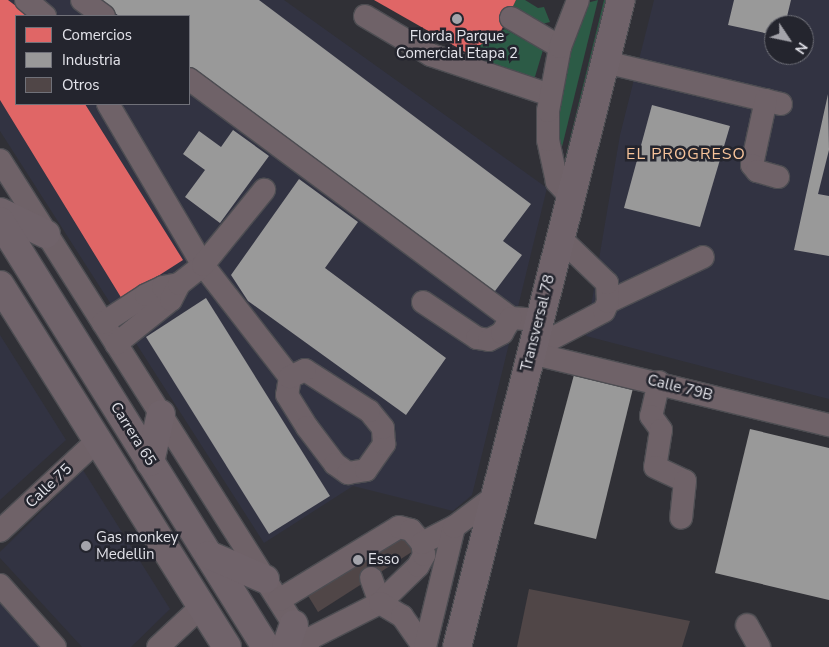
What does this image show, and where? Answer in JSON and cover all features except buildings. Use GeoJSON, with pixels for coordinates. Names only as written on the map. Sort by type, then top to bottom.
{"type":"FeatureCollection","features":[{"type":"Feature","properties":{"kind":"main road","name":"Transversal 78"},"geometry":{"type":"LineString","coordinates":[[457,647],[621,0]]}},
{"type":"Feature","properties":{"kind":"main road"},"geometry":{"type":"LineString","coordinates":[[0,212],[46,234]]}},
{"type":"Feature","properties":{"kind":"main road","name":"Carrera 65"},"geometry":{"type":"LineString","coordinates":[[0,221],[266,647]]}},
{"type":"Feature","properties":{"kind":"main road"},"geometry":{"type":"LineString","coordinates":[[0,286],[227,647]]}},
{"type":"Feature","properties":{"kind":"main road"},"geometry":{"type":"LineString","coordinates":[[150,462],[161,414]]}},
{"type":"Feature","properties":{"kind":"main road"},"geometry":{"type":"LineString","coordinates":[[209,555],[272,590]]}},
{"type":"Feature","properties":{"kind":"street"},"geometry":{"type":"LineString","coordinates":[[26,0],[44,15]]}},
{"type":"Feature","properties":{"kind":"street"},"geometry":{"type":"LineString","coordinates":[[82,0],[103,15]]}},
{"type":"Feature","properties":{"kind":"street"},"geometry":{"type":"LineString","coordinates":[[571,196],[557,182],[548,140],[550,94],[560,47],[578,0]]}},
{"type":"Feature","properties":{"kind":"street"},"geometry":{"type":"LineString","coordinates":[[365,16],[431,55],[550,94]]}},
{"type":"Feature","properties":{"kind":"street"},"geometry":{"type":"LineString","coordinates":[[511,18],[560,47]]}},
{"type":"Feature","properties":{"kind":"street"},"geometry":{"type":"LineString","coordinates":[[605,62],[774,102],[752,165],[757,171],[778,178]]}},
{"type":"Feature","properties":{"kind":"street"},"geometry":{"type":"LineString","coordinates":[[190,80],[511,318],[539,320]]}},
{"type":"Feature","properties":{"kind":"street"},"geometry":{"type":"LineString","coordinates":[[109,105],[203,265],[290,376],[287,395],[335,464],[348,473],[366,470],[384,444],[383,428],[369,411],[305,370],[290,376]]}},
{"type":"Feature","properties":{"kind":"street"},"geometry":{"type":"LineString","coordinates":[[0,160],[272,590],[298,640],[380,603],[418,566],[424,555],[422,544],[411,530],[399,527],[362,563],[272,590]]}},
{"type":"Feature","properties":{"kind":"street"},"geometry":{"type":"LineString","coordinates":[[116,344],[171,300],[179,284],[203,265],[264,190]]}},
{"type":"Feature","properties":{"kind":"street"},"geometry":{"type":"LineString","coordinates":[[531,351],[604,311],[608,302],[607,283],[560,238]]}},
{"type":"Feature","properties":{"kind":"street"},"geometry":{"type":"LineString","coordinates":[[608,302],[703,256]]}},
{"type":"Feature","properties":{"kind":"street"},"geometry":{"type":"LineString","coordinates":[[103,323],[146,295],[163,287],[179,284]]}},
{"type":"Feature","properties":{"kind":"street"},"geometry":{"type":"LineString","coordinates":[[423,302],[477,338],[489,340],[502,333],[511,318]]}},
{"type":"Feature","properties":{"kind":"street","name":"Calle 79B"},"geometry":{"type":"LineString","coordinates":[[531,351],[829,426]]}},
{"type":"Feature","properties":{"kind":"street"},"geometry":{"type":"LineString","coordinates":[[659,382],[651,416],[661,430],[655,467],[685,481],[681,518]]}},
{"type":"Feature","properties":{"kind":"street","name":"Calle 75"},"geometry":{"type":"LineString","coordinates":[[0,531],[98,440]]}},
{"type":"Feature","properties":{"kind":"street"},"geometry":{"type":"LineString","coordinates":[[422,544],[454,527],[494,497]]}},
{"type":"Feature","properties":{"kind":"street"},"geometry":{"type":"LineString","coordinates":[[425,647],[454,527]]}},
{"type":"Feature","properties":{"kind":"street"},"geometry":{"type":"LineString","coordinates":[[362,563],[380,603],[402,616],[425,647]]}},
{"type":"Feature","properties":{"kind":"street"},"geometry":{"type":"LineString","coordinates":[[0,585],[55,647]]}},
{"type":"Feature","properties":{"kind":"street"},"geometry":{"type":"LineString","coordinates":[[158,647],[202,606]]}},
{"type":"Feature","properties":{"kind":"street"},"geometry":{"type":"LineString","coordinates":[[747,625],[759,647]]}},
{"type":"Feature","properties":{"kind":"shaded area"},"geometry":{"type":"Polygon","coordinates":[[[0,0],[284,0],[547,188],[472,495],[453,511],[353,486],[264,543],[0,131],[0,0]]]}},
{"type":"Feature","properties":{"kind":"shaded area"},"geometry":{"type":"Polygon","coordinates":[[[654,0],[829,0],[829,399],[586,336],[620,135],[654,0]]]}},
{"type":"Feature","properties":{"kind":"shaded area"},"geometry":{"type":"Polygon","coordinates":[[[0,335],[66,440],[0,500],[0,335]]]}},
{"type":"Feature","properties":{"kind":"shaded area"},"geometry":{"type":"Polygon","coordinates":[[[83,470],[170,609],[131,647],[82,647],[0,558],[0,552],[83,470]]]}},
{"type":"Feature","properties":{"kind":"shaded area"},"geometry":{"type":"Polygon","coordinates":[[[0,601],[43,647],[0,647],[0,601]]]}},
{"type":"Feature","properties":{"kind":"green space"},"geometry":{"type":"Polygon","coordinates":[[[516,0],[525,0],[538,8],[544,7],[550,22],[542,24],[513,6],[516,0]]]}},
{"type":"Feature","properties":{"kind":"green space"},"geometry":{"type":"Polygon","coordinates":[[[598,0],[560,155],[557,137],[557,99],[583,4],[598,0]]]}},
{"type":"Feature","properties":{"kind":"green space"},"geometry":{"type":"Polygon","coordinates":[[[604,0],[614,0],[568,182],[562,171],[604,0]]]}},
{"type":"Feature","properties":{"kind":"green space"},"geometry":{"type":"Polygon","coordinates":[[[505,29],[543,50],[534,80],[470,61],[477,47],[505,29]]]}},
{"type":"Feature","properties":{"kind":"place","name":"Florda Parque Comercial Etapa 2"},"geometry":{"type":"Point","coordinates":[457,19]}},
{"type":"Feature","properties":{"kind":"place","name":"Gas monkey Medellin"},"geometry":{"type":"Point","coordinates":[86,546]}},
{"type":"Feature","properties":{"kind":"place","name":"Esso"},"geometry":{"type":"Point","coordinates":[358,560]}},
{"type":"Feature","properties":{"kind":"district","name":"EL PROGRESO"},"geometry":{"type":"Point","coordinates":[686,154]}}]}
